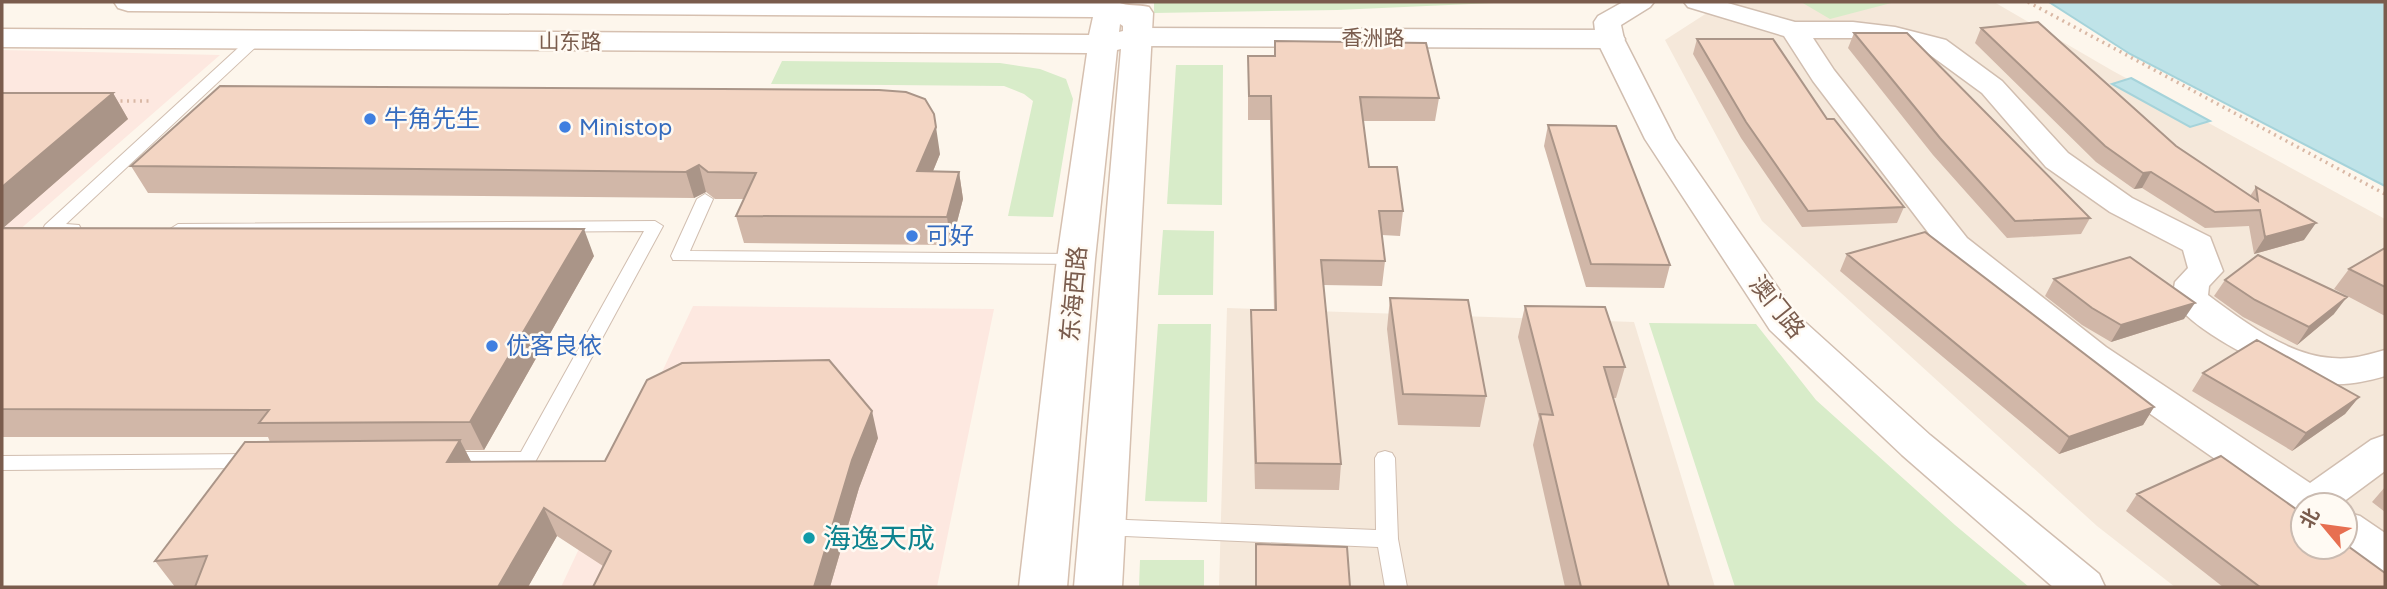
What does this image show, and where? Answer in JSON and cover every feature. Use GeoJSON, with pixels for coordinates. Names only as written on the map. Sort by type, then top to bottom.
{"type":"FeatureCollection","features":[{"type":"Feature","properties":{"kind":"main road","name":"山东路"},"geometry":{"type":"LineString","coordinates":[[128,2],[1122,19]]}},
{"type":"Feature","properties":{"kind":"main road","name":"山东路"},"geometry":{"type":"LineString","coordinates":[[2,38],[255,40],[1122,19]]}},
{"type":"Feature","properties":{"kind":"main road","name":"香洲路"},"geometry":{"type":"LineString","coordinates":[[1122,19],[1609,30]]}},
{"type":"Feature","properties":{"kind":"main road","name":"东海西路"},"geometry":{"type":"LineString","coordinates":[[1043,587],[1076,259],[1122,19]]}},
{"type":"Feature","properties":{"kind":"main road","name":"东海西路"},"geometry":{"type":"LineString","coordinates":[[1098,587],[1122,19]]}},
{"type":"Feature","properties":{"kind":"street"},"geometry":{"type":"LineString","coordinates":[[1609,30],[1641,2]]}},
{"type":"Feature","properties":{"kind":"street"},"geometry":{"type":"LineString","coordinates":[[1697,2],[1794,30],[1853,30],[1936,46],[1992,87],[2057,160],[2121,205],[2198,244],[2206,271],[2192,282],[2190,299],[2226,326],[2276,353],[2322,370],[2361,370],[2385,363]]}},
{"type":"Feature","properties":{"kind":"street","name":"澳门路"},"geometry":{"type":"LineString","coordinates":[[1609,30],[1660,139],[1783,322],[1916,445],[2083,587]]}},
{"type":"Feature","properties":{"kind":"street"},"geometry":{"type":"LineString","coordinates":[[1794,30],[1823,75],[1955,245],[2093,356],[2291,491]]}},
{"type":"Feature","properties":{"kind":"street"},"geometry":{"type":"LineString","coordinates":[[2331,491],[2385,450]]}},
{"type":"Feature","properties":{"kind":"street"},"geometry":{"type":"LineString","coordinates":[[2359,537],[2385,555]]}},
{"type":"Feature","properties":{"kind":"lane"},"geometry":{"type":"LineString","coordinates":[[92,229],[51,229],[255,40]]}},
{"type":"Feature","properties":{"kind":"lane"},"geometry":{"type":"LineString","coordinates":[[705,199],[679,256],[1076,259]]}},
{"type":"Feature","properties":{"kind":"lane"},"geometry":{"type":"LineString","coordinates":[[161,229],[655,226],[527,459],[431,460]]}},
{"type":"Feature","properties":{"kind":"lane"},"geometry":{"type":"LineString","coordinates":[[1385,458],[1387,539],[1396,587]]}},
{"type":"Feature","properties":{"kind":"lane"},"geometry":{"type":"LineString","coordinates":[[2,463],[278,461]]}},
{"type":"Feature","properties":{"kind":"lane"},"geometry":{"type":"LineString","coordinates":[[1102,527],[1387,539]]}},
{"type":"Feature","properties":{"kind":"path"},"geometry":{"type":"LineString","coordinates":[[2028,2],[2385,194]]}},
{"type":"Feature","properties":{"kind":"path"},"geometry":{"type":"LineString","coordinates":[[109,102],[190,101]]}},
{"type":"Feature","properties":{"kind":"shaded area"},"geometry":{"type":"Polygon","coordinates":[[[1724,2],[1994,2],[2113,71],[2385,219],[2385,587],[2175,587],[2097,526],[1762,221],[1665,40],[1724,2]]]}},
{"type":"Feature","properties":{"kind":"shaded area"},"geometry":{"type":"Polygon","coordinates":[[[2,50],[220,55],[2,245],[2,50]]]}},
{"type":"Feature","properties":{"kind":"shaded area","name":"海逸天成"},"geometry":{"type":"Polygon","coordinates":[[[693,306],[994,309],[937,587],[561,587],[693,306]]]}},
{"type":"Feature","properties":{"kind":"shaded area"},"geometry":{"type":"Polygon","coordinates":[[[1227,308],[1634,322],[1715,587],[1219,587],[1227,308]]]}},
{"type":"Feature","properties":{"kind":"green space"},"geometry":{"type":"Polygon","coordinates":[[[1154,2],[1516,2],[1337,10],[1154,13],[1154,2]]]}},
{"type":"Feature","properties":{"kind":"green space"},"geometry":{"type":"Polygon","coordinates":[[[1801,2],[1895,2],[1830,19],[1801,2]]]}},
{"type":"Feature","properties":{"kind":"green space"},"geometry":{"type":"Polygon","coordinates":[[[782,61],[1000,63],[1040,69],[1066,79],[1073,99],[1053,217],[1008,216],[1033,101],[1024,94],[1004,86],[771,84],[782,61]]]}},
{"type":"Feature","properties":{"kind":"green space"},"geometry":{"type":"Polygon","coordinates":[[[1176,65],[1223,65],[1222,205],[1167,204],[1176,65]]]}},
{"type":"Feature","properties":{"kind":"green space"},"geometry":{"type":"Polygon","coordinates":[[[1163,230],[1214,231],[1213,295],[1158,295],[1163,230]]]}},
{"type":"Feature","properties":{"kind":"green space"},"geometry":{"type":"Polygon","coordinates":[[[1649,323],[1756,324],[1816,400],[1955,525],[2029,587],[1735,587],[1649,323]]]}},
{"type":"Feature","properties":{"kind":"green space"},"geometry":{"type":"Polygon","coordinates":[[[1158,324],[1211,324],[1207,502],[1145,501],[1158,324]]]}},
{"type":"Feature","properties":{"kind":"green space"},"geometry":{"type":"Polygon","coordinates":[[[1140,560],[1204,560],[1204,587],[1139,587],[1140,560]]]}},
{"type":"Feature","properties":{"kind":"water"},"geometry":{"type":"Polygon","coordinates":[[[2049,2],[2385,2],[2385,186],[2130,54],[2049,2]]]}},
{"type":"Feature","properties":{"kind":"water"},"geometry":{"type":"Polygon","coordinates":[[[2131,78],[2210,121],[2190,127],[2112,84],[2131,78]]]}},
{"type":"Feature","properties":{"kind":"building"},"geometry":{"type":"Polygon","coordinates":[[[2038,22],[2176,146],[2258,201],[2256,187],[2316,223],[2265,237],[2260,210],[2215,212],[2151,172],[2143,173],[2105,146],[1981,28],[2038,22]]]}},
{"type":"Feature","properties":{"kind":"building"},"geometry":{"type":"Polygon","coordinates":[[[1854,33],[1907,33],[2090,218],[2015,221],[1940,138],[1854,33]]]}},
{"type":"Feature","properties":{"kind":"building"},"geometry":{"type":"Polygon","coordinates":[[[1697,39],[1773,39],[1827,119],[1834,119],[1904,207],[1808,211],[1746,122],[1697,39]]]}},
{"type":"Feature","properties":{"kind":"building"},"geometry":{"type":"Polygon","coordinates":[[[1275,41],[1426,43],[1439,98],[1360,97],[1369,167],[1397,167],[1403,211],[1379,211],[1385,261],[1321,260],[1341,464],[1256,463],[1251,310],[1276,310],[1271,96],[1249,96],[1248,56],[1275,56],[1275,41]]]}},
{"type":"Feature","properties":{"kind":"building"},"geometry":{"type":"Polygon","coordinates":[[[220,86],[906,92],[925,99],[934,114],[936,127],[917,171],[959,172],[947,217],[736,216],[756,173],[708,172],[699,165],[686,172],[131,166],[220,86]]]}},
{"type":"Feature","properties":{"kind":"building"},"geometry":{"type":"Polygon","coordinates":[[[2,93],[113,93],[2,187],[2,93]]]}},
{"type":"Feature","properties":{"kind":"building"},"geometry":{"type":"Polygon","coordinates":[[[1548,125],[1616,126],[1670,265],[1591,264],[1548,125]]]}},
{"type":"Feature","properties":{"kind":"building"},"geometry":{"type":"Polygon","coordinates":[[[2,228],[584,229],[470,422],[259,423],[269,410],[2,409],[2,228]]]}},
{"type":"Feature","properties":{"kind":"building"},"geometry":{"type":"Polygon","coordinates":[[[1925,232],[2154,407],[2069,437],[1847,254],[1925,232]]]}},
{"type":"Feature","properties":{"kind":"building"},"geometry":{"type":"Polygon","coordinates":[[[2385,248],[2385,287],[2349,269],[2385,248]]]}},
{"type":"Feature","properties":{"kind":"building"},"geometry":{"type":"Polygon","coordinates":[[[2258,255],[2347,297],[2309,327],[2255,300],[2225,280],[2258,255]]]}},
{"type":"Feature","properties":{"kind":"building"},"geometry":{"type":"Polygon","coordinates":[[[2130,257],[2195,303],[2121,325],[2092,308],[2054,279],[2130,257]]]}},
{"type":"Feature","properties":{"kind":"building"},"geometry":{"type":"Polygon","coordinates":[[[1390,298],[1468,300],[1486,396],[1403,394],[1390,298]]]}},
{"type":"Feature","properties":{"kind":"building"},"geometry":{"type":"Polygon","coordinates":[[[1525,306],[1605,307],[1625,367],[1604,367],[1669,587],[1581,587],[1540,414],[1553,415],[1525,306]]]}},
{"type":"Feature","properties":{"kind":"building"},"geometry":{"type":"Polygon","coordinates":[[[2257,340],[2359,397],[2306,433],[2203,373],[2257,340]]]}},
{"type":"Feature","properties":{"kind":"building"},"geometry":{"type":"Polygon","coordinates":[[[829,360],[872,411],[852,460],[814,587],[593,587],[611,551],[544,508],[498,587],[195,587],[207,556],[155,561],[245,442],[460,440],[447,462],[605,461],[647,380],[682,363],[829,360]]]}},
{"type":"Feature","properties":{"kind":"building"},"geometry":{"type":"Polygon","coordinates":[[[2221,456],[2289,504],[2289,561],[2359,561],[2359,554],[2385,573],[2385,587],[2260,587],[2137,494],[2221,456]]]}},
{"type":"Feature","properties":{"kind":"building"},"geometry":{"type":"Polygon","coordinates":[[[1256,544],[1347,547],[1350,587],[1256,587],[1256,544]]]}},
{"type":"Feature","properties":{"kind":"place","name":"牛角先生"},"geometry":{"type":"Point","coordinates":[370,119]}},
{"type":"Feature","properties":{"kind":"place","name":"Ministop"},"geometry":{"type":"Point","coordinates":[565,127]}},
{"type":"Feature","properties":{"kind":"place","name":"可好"},"geometry":{"type":"Point","coordinates":[912,236]}},
{"type":"Feature","properties":{"kind":"place","name":"优客良依"},"geometry":{"type":"Point","coordinates":[492,346]}},
{"type":"Feature","properties":{"kind":"place","name":"海逸天成"},"geometry":{"type":"Point","coordinates":[809,538]}}]}
